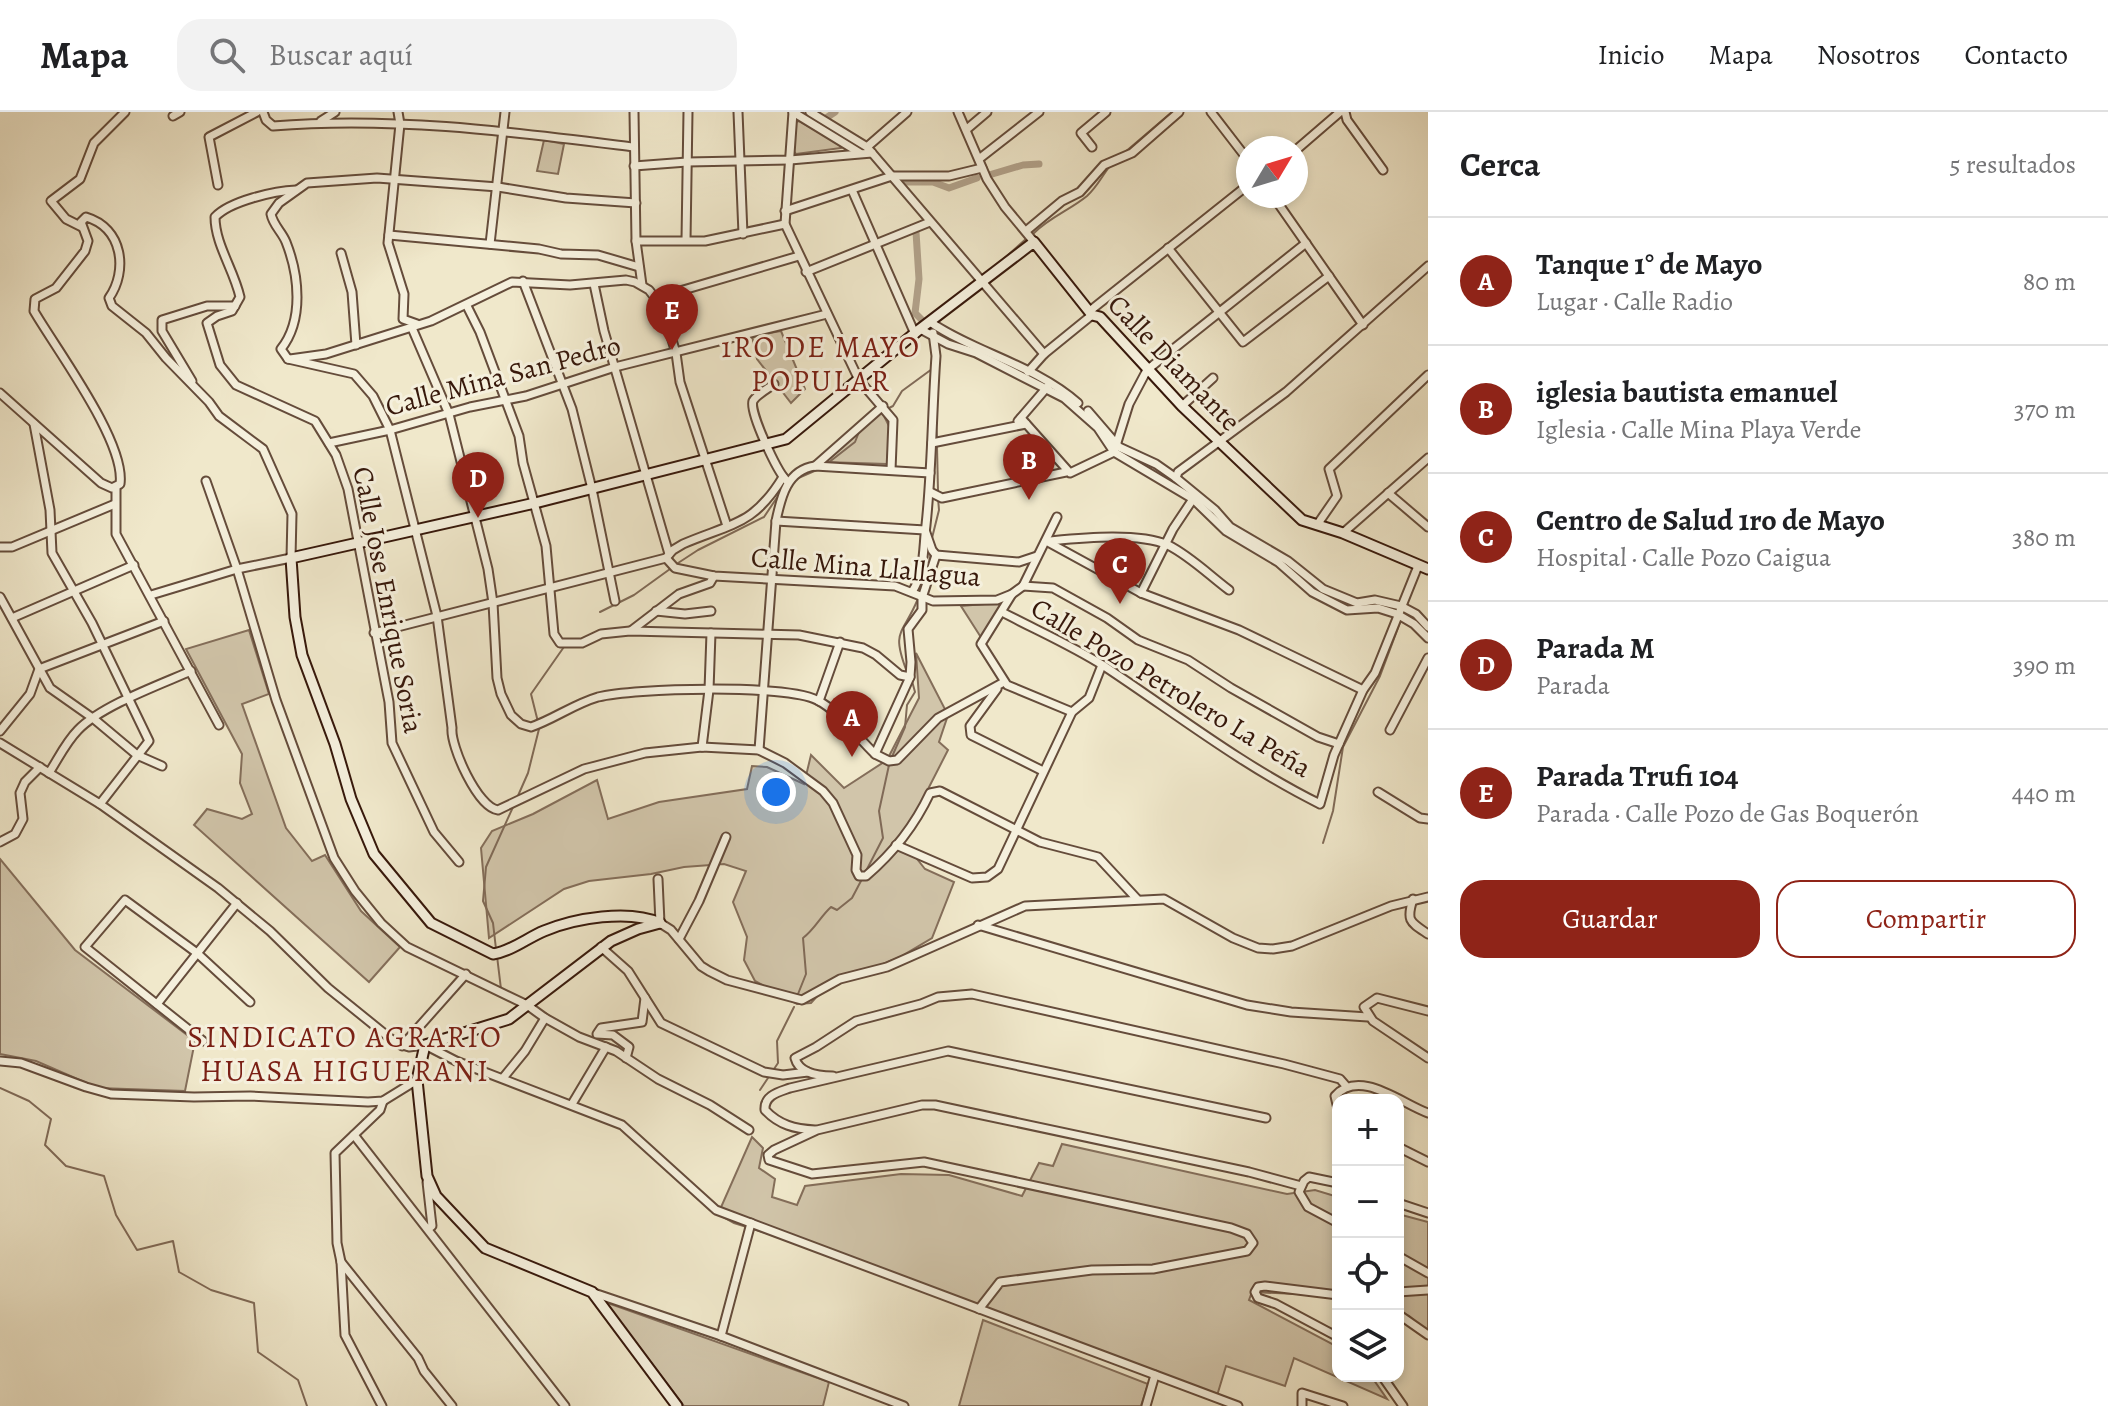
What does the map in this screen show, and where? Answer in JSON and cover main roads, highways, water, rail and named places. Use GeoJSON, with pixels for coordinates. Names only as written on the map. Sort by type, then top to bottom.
{"type":"FeatureCollection","features":[{"type":"Feature","properties":{"kind":"waterway"},"geometry":{"type":"LineString","coordinates":[[820,122],[835,112]]}},
{"type":"Feature","properties":{"kind":"waterway"},"geometry":{"type":"LineString","coordinates":[[1124,153],[1172,112]]}},
{"type":"Feature","properties":{"kind":"waterway"},"geometry":{"type":"LineString","coordinates":[[989,175],[1023,165],[1039,164]]}},
{"type":"Feature","properties":{"kind":"waterway"},"geometry":{"type":"LineString","coordinates":[[1034,233],[1087,196],[1110,166]]}},
{"type":"Feature","properties":{"kind":"waterway"},"geometry":{"type":"LineString","coordinates":[[907,182],[933,182],[949,188],[977,178]]}},
{"type":"Feature","properties":{"kind":"waterway"},"geometry":{"type":"LineString","coordinates":[[916,232],[919,279],[915,313],[921,319]]}},
{"type":"Feature","properties":{"kind":"waterway"},"geometry":{"type":"LineString","coordinates":[[999,263],[1027,238]]}},
{"type":"Feature","properties":{"kind":"waterway"},"geometry":{"type":"LineString","coordinates":[[887,409],[893,406],[902,391],[932,369]]}},
{"type":"Feature","properties":{"kind":"waterway"},"geometry":{"type":"LineString","coordinates":[[936,426],[937,439]]}},
{"type":"Feature","properties":{"kind":"waterway"},"geometry":{"type":"LineString","coordinates":[[828,463],[855,442],[859,432]]}},
{"type":"Feature","properties":{"kind":"waterway"},"geometry":{"type":"LineString","coordinates":[[937,446],[938,491]]}},
{"type":"Feature","properties":{"kind":"waterway"},"geometry":{"type":"LineString","coordinates":[[1125,456],[1151,465]]}},
{"type":"Feature","properties":{"kind":"waterway"},"geometry":{"type":"LineString","coordinates":[[796,479],[819,469]]}},
{"type":"Feature","properties":{"kind":"waterway"},"geometry":{"type":"LineString","coordinates":[[675,565],[764,517],[780,493]]}},
{"type":"Feature","properties":{"kind":"waterway"},"geometry":{"type":"LineString","coordinates":[[932,538],[939,510],[938,498]]}},
{"type":"Feature","properties":{"kind":"waterway"},"geometry":{"type":"LineString","coordinates":[[928,570],[931,553]]}},
{"type":"Feature","properties":{"kind":"waterway"},"geometry":{"type":"LineString","coordinates":[[1283,562],[1329,597],[1350,605],[1361,605]]}},
{"type":"Feature","properties":{"kind":"waterway"},"geometry":{"type":"LineString","coordinates":[[600,612],[634,595],[670,569]]}},
{"type":"Feature","properties":{"kind":"waterway"},"geometry":{"type":"LineString","coordinates":[[920,593],[924,580]]}},
{"type":"Feature","properties":{"kind":"waterway"},"geometry":{"type":"LineString","coordinates":[[907,672],[899,640],[917,601]]}},
{"type":"Feature","properties":{"kind":"waterway"},"geometry":{"type":"LineString","coordinates":[[1323,843],[1333,811],[1343,747],[1380,676],[1401,620]]}},
{"type":"Feature","properties":{"kind":"waterway"},"geometry":{"type":"LineString","coordinates":[[538,722],[531,694],[566,644]]}},
{"type":"Feature","properties":{"kind":"waterway"},"geometry":{"type":"LineString","coordinates":[[891,759],[905,727],[907,705],[915,692],[912,681]]}},
{"type":"Feature","properties":{"kind":"waterway"},"geometry":{"type":"LineString","coordinates":[[517,798],[528,773],[539,729]]}},
{"type":"Feature","properties":{"kind":"waterway"},"geometry":{"type":"LineString","coordinates":[[865,873],[883,838],[879,811],[889,765]]}},
{"type":"Feature","properties":{"kind":"waterway"},"geometry":{"type":"LineString","coordinates":[[496,949],[493,923],[483,901],[486,867],[513,807]]}},
{"type":"Feature","properties":{"kind":"waterway"},"geometry":{"type":"LineString","coordinates":[[798,994],[806,974],[803,938],[831,907],[837,910],[852,898],[862,879]]}},
{"type":"Feature","properties":{"kind":"waterway"},"geometry":{"type":"LineString","coordinates":[[497,956],[501,989]]}},
{"type":"Feature","properties":{"kind":"waterway"},"geometry":{"type":"LineString","coordinates":[[760,1090],[778,1063],[777,1041],[794,1007]]}},
{"type":"Feature","properties":{"kind":"waterway"},"geometry":{"type":"LineString","coordinates":[[0,1088],[29,1101],[51,1119],[45,1145],[66,1166],[104,1176],[116,1215],[137,1250],[173,1241],[179,1272],[211,1290],[254,1303],[258,1352],[298,1380],[307,1406]]}},
{"type":"Feature","properties":{"kind":"place","name":"Parada Trufi 104"},"geometry":{"type":"Point","coordinates":[672,350]}},
{"type":"Feature","properties":{"kind":"place","name":"iglesia bautista emanuel"},"geometry":{"type":"Point","coordinates":[1029,500]}},
{"type":"Feature","properties":{"kind":"place","name":"Parada M"},"geometry":{"type":"Point","coordinates":[478,518]}},
{"type":"Feature","properties":{"kind":"place","name":"Centro de Salud 1ro de Mayo"},"geometry":{"type":"Point","coordinates":[1120,604]}},
{"type":"Feature","properties":{"kind":"place","name":"Tanque 1° de Mayo"},"geometry":{"type":"Point","coordinates":[852,757]}},
{"type":"Feature","properties":{"kind":"district","name":"1RO DE MAYO POPULAR"},"geometry":{"type":"Point","coordinates":[821,364]}},
{"type":"Feature","properties":{"kind":"district","name":"SINDICATO AGRARIO HUASA HIGUERANI"},"geometry":{"type":"Point","coordinates":[345,1054]}}]}
